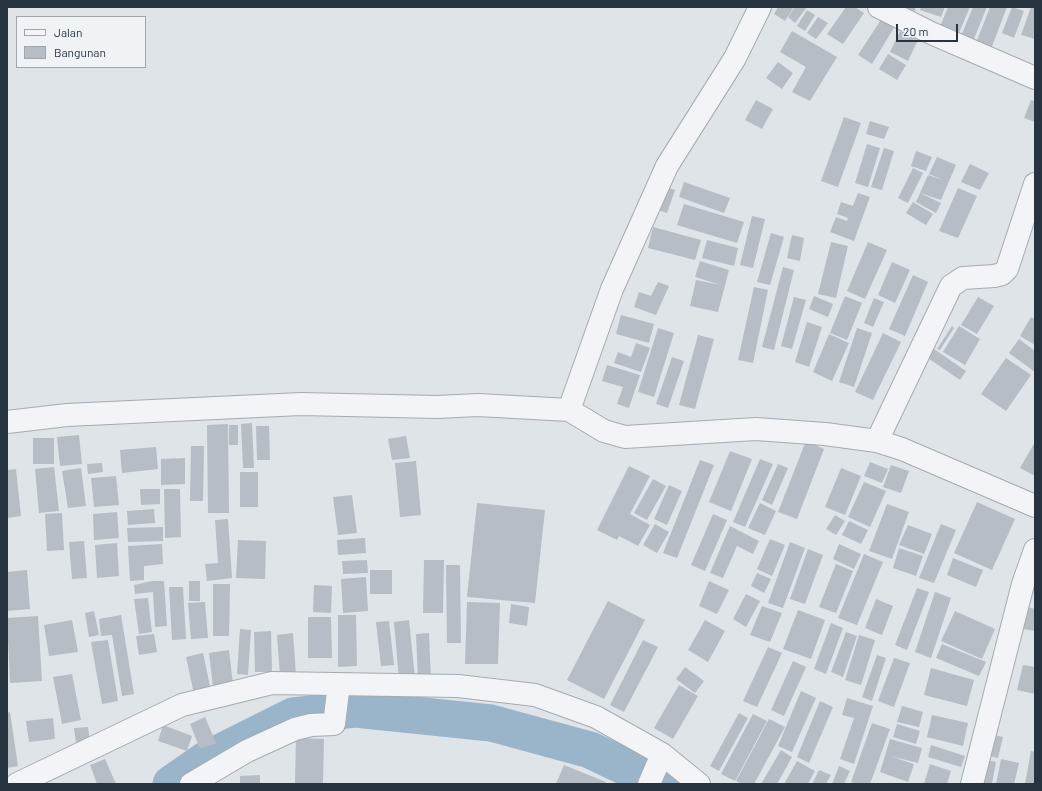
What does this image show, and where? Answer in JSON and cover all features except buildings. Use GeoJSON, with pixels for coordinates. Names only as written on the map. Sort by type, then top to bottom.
{"type":"FeatureCollection","features":[{"type":"Feature","properties":{"kind":"street"},"geometry":{"type":"LineString","coordinates":[[569,410],[612,288],[667,166],[735,58],[760,7]]}},
{"type":"Feature","properties":{"kind":"street"},"geometry":{"type":"LineString","coordinates":[[879,7],[931,33],[1035,78]]}},
{"type":"Feature","properties":{"kind":"street"},"geometry":{"type":"LineString","coordinates":[[877,441],[951,286],[963,278],[994,276],[1002,274],[1007,269],[1035,184]]}},
{"type":"Feature","properties":{"kind":"street"},"geometry":{"type":"LineString","coordinates":[[7,422],[67,415],[301,404],[437,407],[478,405],[569,410],[604,431],[625,437],[756,429],[825,434],[877,441],[902,449],[1035,506]]}},
{"type":"Feature","properties":{"kind":"street"},"geometry":{"type":"LineString","coordinates":[[972,784],[1024,584],[1035,550]]}},
{"type":"Feature","properties":{"kind":"street"},"geometry":{"type":"LineString","coordinates":[[16,784],[182,705],[272,683],[339,690],[458,686],[534,695],[596,717],[656,768],[699,784]]}},
{"type":"Feature","properties":{"kind":"street"},"geometry":{"type":"LineString","coordinates":[[191,784],[247,751],[295,729],[311,725],[332,725],[336,722],[339,690]]}},
{"type":"Feature","properties":{"kind":"waterway"},"geometry":{"type":"LineString","coordinates":[[171,784],[207,759],[293,716],[355,709],[491,723],[590,750],[661,784]]}}]}
